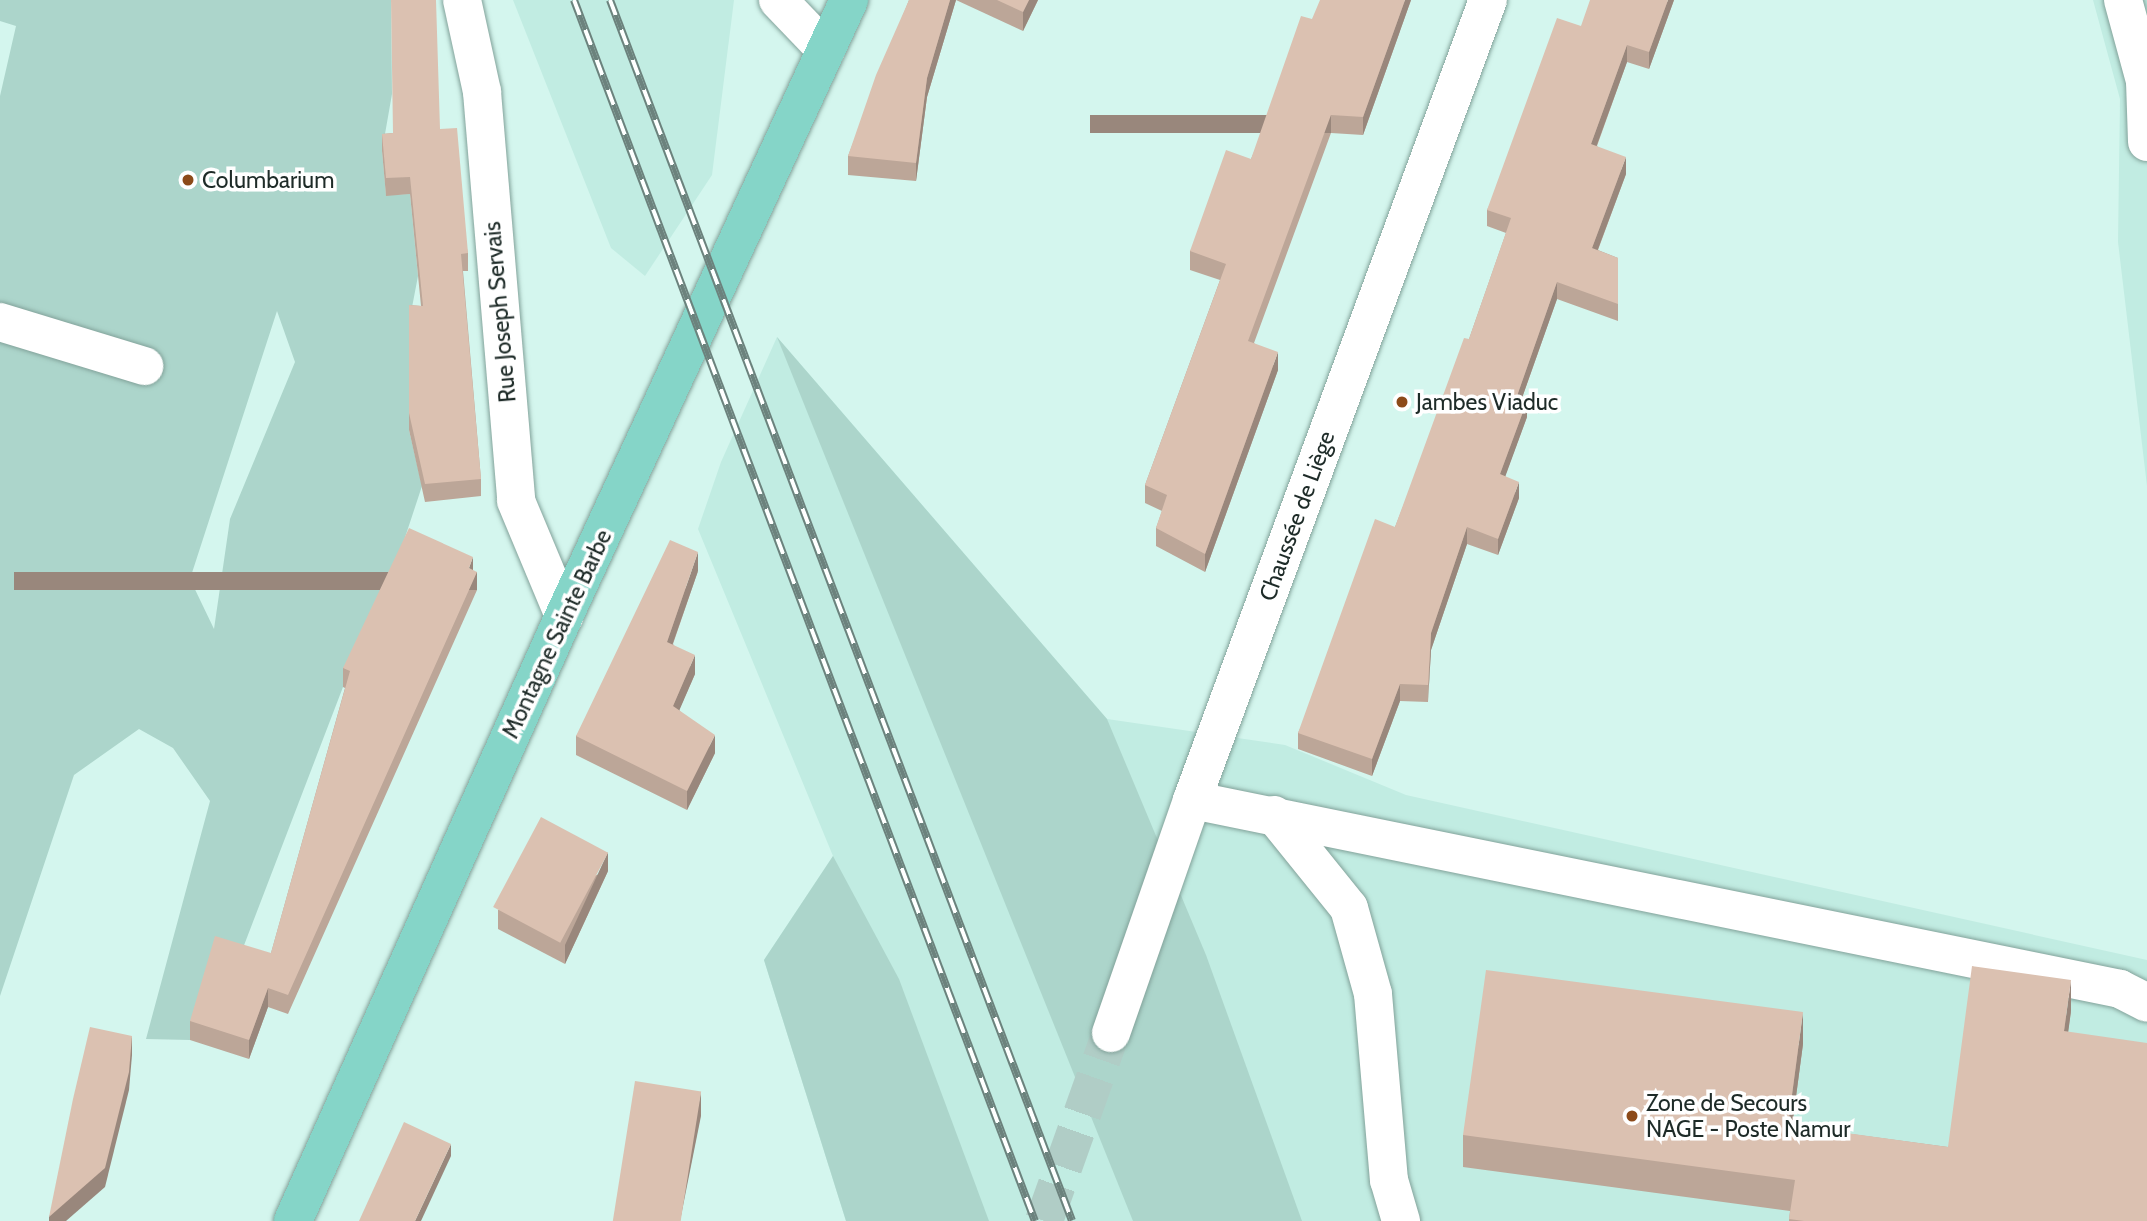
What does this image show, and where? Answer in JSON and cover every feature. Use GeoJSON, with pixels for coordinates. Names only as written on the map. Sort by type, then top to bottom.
{"type":"FeatureCollection","features":[{"type":"Feature","properties":{"kind":"main road","name":"Montagne Sainte Barbe"},"geometry":{"type":"LineString","coordinates":[[293,1221],[564,616],[849,0]]}},
{"type":"Feature","properties":{"kind":"street","name":"Rue Joseph Servais"},"geometry":{"type":"LineString","coordinates":[[462,0],[482,92],[516,501],[564,616]]}},
{"type":"Feature","properties":{"kind":"street"},"geometry":{"type":"LineString","coordinates":[[778,0],[826,50]]}},
{"type":"Feature","properties":{"kind":"street","name":"Chaussée de Liège"},"geometry":{"type":"LineString","coordinates":[[1111,1033],[1192,800],[1488,0]]}},
{"type":"Feature","properties":{"kind":"street"},"geometry":{"type":"LineString","coordinates":[[2123,0],[2145,81],[2147,142]]}},
{"type":"Feature","properties":{"kind":"street"},"geometry":{"type":"LineString","coordinates":[[0,322],[144,366]]}},
{"type":"Feature","properties":{"kind":"street"},"geometry":{"type":"LineString","coordinates":[[1192,800],[2138,993]]}},
{"type":"Feature","properties":{"kind":"street"},"geometry":{"type":"LineString","coordinates":[[1273,815],[1349,908],[1373,994],[1389,1180],[1401,1221]]}},
{"type":"Feature","properties":{"kind":"shaded area"},"geometry":{"type":"Polygon","coordinates":[[[0,0],[391,0],[392,94],[382,151],[386,195],[410,194],[418,276],[409,323],[409,430],[422,486],[385,598],[343,687],[238,961],[215,954],[190,1040],[146,1039],[210,801],[173,748],[139,729],[74,775],[0,996],[0,96],[16,26],[0,21],[0,0]],[[277,311],[190,579],[214,629],[230,519],[295,362],[277,311]]]}},
{"type":"Feature","properties":{"kind":"shaded area"},"geometry":{"type":"Polygon","coordinates":[[[513,0],[734,0],[712,175],[645,276],[611,248],[513,0]]]}},
{"type":"Feature","properties":{"kind":"shaded area"},"geometry":{"type":"Polygon","coordinates":[[[2093,0],[2147,0],[2147,486],[2118,242],[2120,99],[2093,0]]]}},
{"type":"Feature","properties":{"kind":"shaded area"},"geometry":{"type":"Polygon","coordinates":[[[777,337],[1107,719],[1285,745],[1406,795],[2147,960],[2147,1221],[846,1221],[764,960],[833,856],[698,529],[721,462],[777,337]]]}},
{"type":"Feature","properties":{"kind":"shaded area"},"geometry":{"type":"Polygon","coordinates":[[[777,337],[1107,719],[1206,955],[1302,1221],[1133,1221],[777,337]]]}},
{"type":"Feature","properties":{"kind":"shaded area"},"geometry":{"type":"Polygon","coordinates":[[[833,856],[899,979],[989,1221],[846,1221],[764,960],[833,856]]]}},
{"type":"Feature","properties":{"kind":"building"},"geometry":{"type":"Polygon","coordinates":[[[391,0],[436,0],[440,129],[457,128],[468,253],[461,254],[481,479],[425,484],[409,413],[409,305],[423,306],[410,177],[386,178],[382,134],[393,133],[391,0]]]}},
{"type":"Feature","properties":{"kind":"building"},"geometry":{"type":"Polygon","coordinates":[[[909,0],[950,0],[927,78],[916,163],[848,156],[876,75],[909,0]]]}},
{"type":"Feature","properties":{"kind":"building"},"geometry":{"type":"Polygon","coordinates":[[[997,0],[1029,0],[1023,12],[997,0]]]}},
{"type":"Feature","properties":{"kind":"building"},"geometry":{"type":"Polygon","coordinates":[[[1320,0],[1405,0],[1363,117],[1331,115],[1248,341],[1278,352],[1205,554],[1156,528],[1167,495],[1145,485],[1226,264],[1190,251],[1226,150],[1251,159],[1301,16],[1312,19],[1320,0]]]}},
{"type":"Feature","properties":{"kind":"building"},"geometry":{"type":"Polygon","coordinates":[[[1590,0],[1668,0],[1649,52],[1627,45],[1591,144],[1626,157],[1592,248],[1618,258],[1618,304],[1557,282],[1517,396],[1527,401],[1500,474],[1519,482],[1498,539],[1467,527],[1431,633],[1428,685],[1400,684],[1372,759],[1298,733],[1375,519],[1395,527],[1464,338],[1469,339],[1511,218],[1487,210],[1557,18],[1581,26],[1590,0]]]}},
{"type":"Feature","properties":{"kind":"building"},"geometry":{"type":"Polygon","coordinates":[[[409,528],[473,557],[469,568],[477,572],[288,995],[268,988],[249,1040],[190,1021],[215,936],[271,953],[350,671],[343,668],[409,528]]]}},
{"type":"Feature","properties":{"kind":"building"},"geometry":{"type":"Polygon","coordinates":[[[670,540],[698,552],[667,642],[695,655],[673,706],[715,735],[687,791],[576,736],[670,540]]]}},
{"type":"Feature","properties":{"kind":"building"},"geometry":{"type":"Polygon","coordinates":[[[541,817],[608,853],[560,943],[493,907],[541,817]]]}},
{"type":"Feature","properties":{"kind":"building","name":"Zone de Secours NAGE - Poste Namur"},"geometry":{"type":"Polygon","coordinates":[[[1972,966],[2071,980],[2064,1031],[2147,1043],[2147,1221],[1804,1221],[1789,1219],[1795,1180],[1463,1135],[1486,970],[1803,1012],[1788,1125],[1948,1147],[1972,966]]]}},
{"type":"Feature","properties":{"kind":"building"},"geometry":{"type":"Polygon","coordinates":[[[90,1027],[132,1036],[129,1072],[105,1168],[49,1217],[73,1099],[90,1027]]]}},
{"type":"Feature","properties":{"kind":"building"},"geometry":{"type":"Polygon","coordinates":[[[635,1081],[701,1091],[681,1221],[613,1221],[635,1081]]]}},
{"type":"Feature","properties":{"kind":"building"},"geometry":{"type":"Polygon","coordinates":[[[404,1122],[451,1144],[415,1221],[359,1221],[404,1122]]]}},
{"type":"Feature","properties":{"kind":"tunnel"},"geometry":{"type":"LineString","coordinates":[[1044,1221],[1111,1033]]}},
{"type":"Feature","properties":{"kind":"railway"},"geometry":{"type":"LineString","coordinates":[[574,0],[1035,1221]]}},
{"type":"Feature","properties":{"kind":"railway"},"geometry":{"type":"LineString","coordinates":[[610,0],[1072,1221]]}},
{"type":"Feature","properties":{"kind":"place","name":"Columbarium"},"geometry":{"type":"Point","coordinates":[188,180]}},
{"type":"Feature","properties":{"kind":"place","name":"Jambes Viaduc"},"geometry":{"type":"Point","coordinates":[1402,402]}},
{"type":"Feature","properties":{"kind":"place","name":"Zone de Secours NAGE - Poste Namur"},"geometry":{"type":"Point","coordinates":[1632,1116]}}]}
